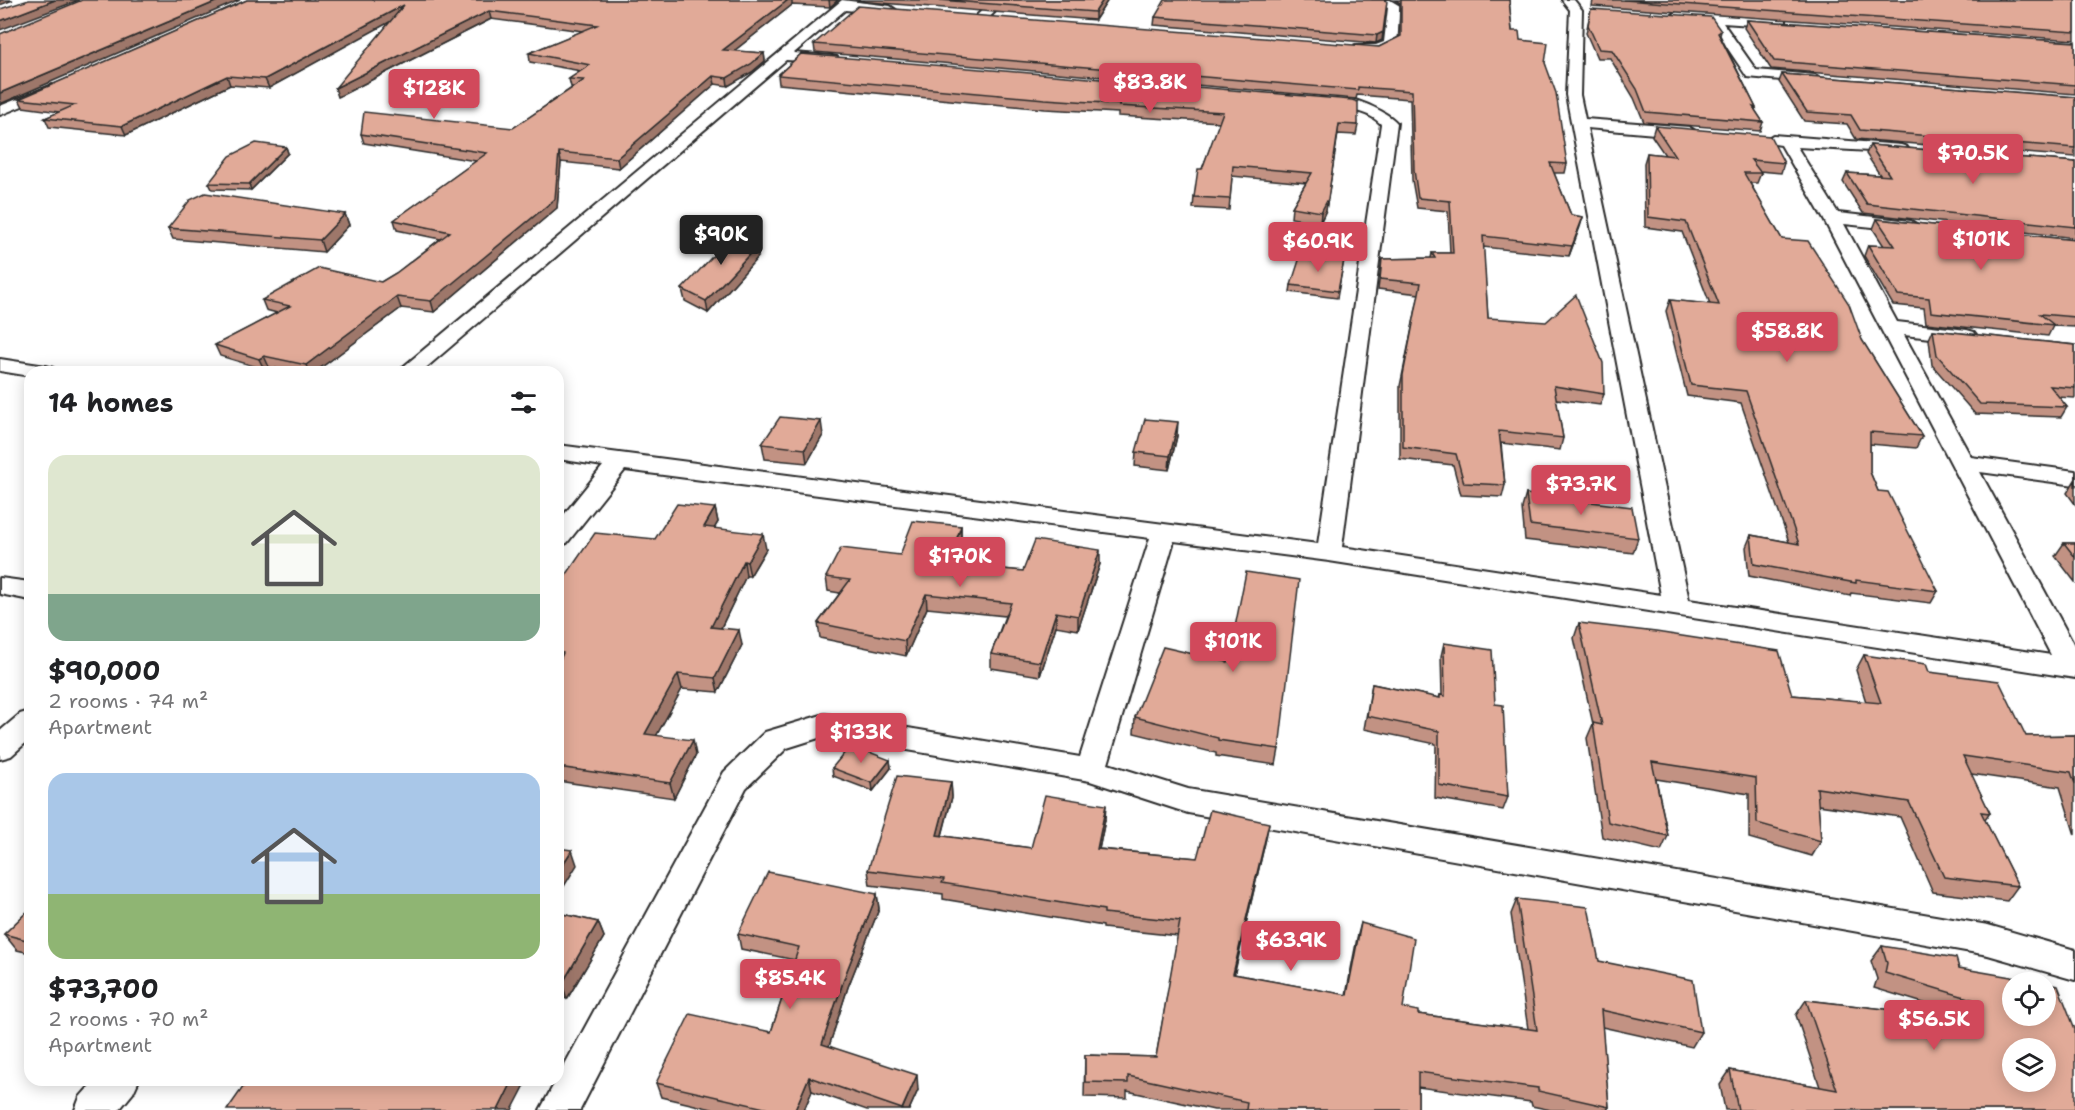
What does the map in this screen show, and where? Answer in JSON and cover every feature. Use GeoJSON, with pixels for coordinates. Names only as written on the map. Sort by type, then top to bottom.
{"type":"FeatureCollection","features":[{"type":"Feature","properties":{"kind":"street"},"geometry":{"type":"LineString","coordinates":[[1002,0],[975,18],[1005,20]]}},
{"type":"Feature","properties":{"kind":"street"},"geometry":{"type":"LineString","coordinates":[[1343,46],[1388,47],[1394,6],[1379,0]]}},
{"type":"Feature","properties":{"kind":"street"},"geometry":{"type":"LineString","coordinates":[[415,366],[845,3],[900,11]]}},
{"type":"Feature","properties":{"kind":"street"},"geometry":{"type":"LineString","coordinates":[[1577,7],[1573,95],[1677,607]]}},
{"type":"Feature","properties":{"kind":"street"},"geometry":{"type":"LineString","coordinates":[[1668,16],[1796,24]]}},
{"type":"Feature","properties":{"kind":"street"},"geometry":{"type":"LineString","coordinates":[[1714,19],[1752,74],[1833,81]]}},
{"type":"Feature","properties":{"kind":"street"},"geometry":{"type":"LineString","coordinates":[[782,56],[853,62]]}},
{"type":"Feature","properties":{"kind":"street"},"geometry":{"type":"LineString","coordinates":[[0,111],[64,83]]}},
{"type":"Feature","properties":{"kind":"street"},"geometry":{"type":"LineString","coordinates":[[1302,100],[1352,104],[1380,112],[1389,123],[1329,553]]}},
{"type":"Feature","properties":{"kind":"street"},"geometry":{"type":"LineString","coordinates":[[1580,123],[1706,134]]}},
{"type":"Feature","properties":{"kind":"street"},"geometry":{"type":"LineString","coordinates":[[1751,138],[1913,151]]}},
{"type":"Feature","properties":{"kind":"street"},"geometry":{"type":"LineString","coordinates":[[1786,141],[1832,218],[2073,668]]}},
{"type":"Feature","properties":{"kind":"street"},"geometry":{"type":"LineString","coordinates":[[1832,218],[1925,227]]}},
{"type":"Feature","properties":{"kind":"street"},"geometry":{"type":"LineString","coordinates":[[1891,327],[1983,337]]}},
{"type":"Feature","properties":{"kind":"street"},"geometry":{"type":"LineString","coordinates":[[0,365],[24,369]]}},
{"type":"Feature","properties":{"kind":"street"},"geometry":{"type":"LineString","coordinates":[[564,453],[619,462],[1329,553],[2073,668]]}},
{"type":"Feature","properties":{"kind":"street"},"geometry":{"type":"LineString","coordinates":[[564,531],[619,462]]}},
{"type":"Feature","properties":{"kind":"street"},"geometry":{"type":"LineString","coordinates":[[1963,463],[2075,478]]}},
{"type":"Feature","properties":{"kind":"street"},"geometry":{"type":"LineString","coordinates":[[1091,770],[1164,533]]}},
{"type":"Feature","properties":{"kind":"street"},"geometry":{"type":"LineString","coordinates":[[0,586],[24,590]]}},
{"type":"Feature","properties":{"kind":"street"},"geometry":{"type":"LineString","coordinates":[[559,1110],[735,780],[776,740],[825,725],[1091,770],[1188,801],[1988,940],[2075,965]]}},
{"type":"Feature","properties":{"kind":"street"},"geometry":{"type":"LineString","coordinates":[[0,748],[24,727]]}},
{"type":"Feature","properties":{"kind":"street"},"geometry":{"type":"LineString","coordinates":[[94,1110],[115,1086]]}},
{"type":"Feature","properties":{"kind":"building"},"geometry":{"type":"Polygon","coordinates":[[[29,0],[55,0],[0,21],[0,9],[29,0]]]}},
{"type":"Feature","properties":{"kind":"building"},"geometry":{"type":"Polygon","coordinates":[[[82,0],[220,0],[0,93],[0,34],[82,0]]]}},
{"type":"Feature","properties":{"kind":"building"},"geometry":{"type":"Polygon","coordinates":[[[247,0],[788,0],[723,50],[764,53],[751,64],[727,78],[713,76],[617,158],[559,152],[555,199],[431,301],[397,297],[306,365],[264,356],[259,359],[215,345],[290,306],[262,300],[319,268],[381,282],[396,273],[450,232],[394,220],[487,153],[361,134],[364,112],[513,128],[584,80],[569,79],[590,65],[529,53],[597,25],[489,11],[335,88],[404,5],[265,79],[227,76],[122,126],[45,118],[75,105],[19,99],[247,0]]]}},
{"type":"Feature","properties":{"kind":"building"},"geometry":{"type":"Polygon","coordinates":[[[939,0],[1103,0],[1095,12],[939,0]]]}},
{"type":"Feature","properties":{"kind":"building"},"geometry":{"type":"Polygon","coordinates":[[[1165,0],[1387,1],[1383,32],[1377,35],[1155,17],[1165,0]]]}},
{"type":"Feature","properties":{"kind":"building"},"geometry":{"type":"Polygon","coordinates":[[[1401,0],[1509,0],[1512,31],[1519,31],[1520,40],[1548,43],[1545,63],[1556,93],[1567,164],[1550,163],[1571,215],[1583,217],[1572,246],[1483,236],[1488,318],[1546,322],[1576,295],[1603,363],[1604,394],[1554,386],[1563,438],[1499,431],[1505,485],[1464,483],[1456,454],[1403,447],[1403,375],[1421,283],[1380,279],[1382,259],[1435,258],[1432,253],[1453,253],[1450,201],[1418,198],[1414,170],[1412,91],[1358,87],[1358,90],[814,44],[858,6],[1379,47],[1401,36],[1401,0]]]}},
{"type":"Feature","properties":{"kind":"building"},"geometry":{"type":"Polygon","coordinates":[[[1624,0],[2075,0],[2075,32],[1624,0]]]}},
{"type":"Feature","properties":{"kind":"building"},"geometry":{"type":"Polygon","coordinates":[[[1591,9],[1711,17],[1721,31],[1718,33],[1756,108],[1753,107],[1763,122],[1646,112],[1637,89],[1612,50],[1599,49],[1588,25],[1591,9]]]}},
{"type":"Feature","properties":{"kind":"building"},"geometry":{"type":"Polygon","coordinates":[[[1747,20],[2075,42],[2075,85],[1774,61],[1747,20]]]}},
{"type":"Feature","properties":{"kind":"building"},"geometry":{"type":"Polygon","coordinates":[[[801,54],[1352,100],[1358,102],[1358,125],[1339,124],[1328,199],[1321,212],[1292,207],[1312,173],[1233,166],[1230,199],[1194,197],[1198,169],[1202,169],[1223,112],[1119,106],[1120,104],[778,75],[801,54]]]}},
{"type":"Feature","properties":{"kind":"building"},"geometry":{"type":"Polygon","coordinates":[[[1782,74],[2075,97],[2075,148],[1860,130],[1851,115],[1807,112],[1782,74]]]}},
{"type":"Feature","properties":{"kind":"building"},"geometry":{"type":"Polygon","coordinates":[[[1655,126],[1770,136],[1784,163],[1751,160],[1761,173],[1744,173],[1782,239],[1808,241],[1849,304],[1862,340],[1922,436],[1870,432],[1870,472],[1878,491],[1888,492],[1938,591],[1856,580],[1856,583],[1754,564],[1751,535],[1799,544],[1746,391],[1691,385],[1670,300],[1719,305],[1686,222],[1648,217],[1647,153],[1675,156],[1655,126]]]}},
{"type":"Feature","properties":{"kind":"building"},"geometry":{"type":"Polygon","coordinates":[[[256,143],[286,147],[249,184],[209,183],[230,156],[256,143]]]}},
{"type":"Feature","properties":{"kind":"building"},"geometry":{"type":"Polygon","coordinates":[[[1870,145],[2075,162],[2075,227],[1867,204],[1847,173],[1890,176],[1870,145]]]}},
{"type":"Feature","properties":{"kind":"building"},"geometry":{"type":"Polygon","coordinates":[[[205,193],[345,214],[320,240],[168,228],[190,200],[205,193]]]}},
{"type":"Feature","properties":{"kind":"building"},"geometry":{"type":"Polygon","coordinates":[[[1877,219],[2075,240],[2075,317],[2040,314],[2054,325],[1931,312],[1929,298],[1898,295],[1868,245],[1895,246],[1877,219]]]}},
{"type":"Feature","properties":{"kind":"building"},"geometry":{"type":"Polygon","coordinates":[[[738,229],[757,246],[706,301],[682,289],[738,229]]]}},
{"type":"Feature","properties":{"kind":"building"},"geometry":{"type":"Polygon","coordinates":[[[1301,254],[1344,260],[1338,291],[1291,285],[1301,254]]]}},
{"type":"Feature","properties":{"kind":"building"},"geometry":{"type":"Polygon","coordinates":[[[1933,330],[2075,345],[2075,388],[2050,386],[2067,407],[1980,404],[1937,355],[1933,330]]]}},
{"type":"Feature","properties":{"kind":"building"},"geometry":{"type":"Polygon","coordinates":[[[780,417],[821,421],[805,449],[762,444],[780,417]]]}},
{"type":"Feature","properties":{"kind":"building"},"geometry":{"type":"Polygon","coordinates":[[[1145,419],[1178,422],[1170,456],[1136,452],[1145,419]]]}},
{"type":"Feature","properties":{"kind":"building"},"geometry":{"type":"Polygon","coordinates":[[[1526,494],[1632,507],[1638,538],[1530,525],[1526,494]]]}},
{"type":"Feature","properties":{"kind":"building"},"geometry":{"type":"Polygon","coordinates":[[[677,504],[715,508],[704,527],[763,534],[747,562],[744,561],[711,627],[739,630],[715,678],[678,674],[645,734],[693,740],[670,783],[564,768],[564,578],[595,533],[655,539],[677,504]]]}},
{"type":"Feature","properties":{"kind":"building"},"geometry":{"type":"Polygon","coordinates":[[[913,521],[961,526],[948,564],[1023,571],[1035,540],[1100,550],[1078,616],[1056,612],[1040,662],[991,654],[1011,603],[926,594],[905,641],[818,623],[850,580],[826,577],[841,548],[900,555],[913,521]]]}},
{"type":"Feature","properties":{"kind":"building"},"geometry":{"type":"Polygon","coordinates":[[[2064,543],[2075,543],[2075,557],[2064,543]]]}},
{"type":"Feature","properties":{"kind":"building"},"geometry":{"type":"Polygon","coordinates":[[[1246,572],[1299,580],[1279,749],[1218,740],[1218,738],[1135,717],[1163,647],[1228,662],[1246,572]]]}},
{"type":"Feature","properties":{"kind":"building"},"geometry":{"type":"Polygon","coordinates":[[[1579,623],[1779,651],[1792,695],[1881,703],[1864,655],[1926,664],[1929,672],[1999,681],[2026,736],[2075,735],[2075,784],[2071,772],[1963,756],[1990,813],[1981,812],[2018,886],[1944,877],[1909,802],[1817,788],[1821,841],[1757,823],[1756,778],[1652,762],[1668,836],[1608,822],[1593,723],[1602,725],[1579,623]]]}},
{"type":"Feature","properties":{"kind":"building"},"geometry":{"type":"Polygon","coordinates":[[[1444,643],[1492,650],[1495,704],[1503,705],[1508,797],[1439,785],[1439,731],[1367,716],[1372,684],[1440,698],[1440,695],[1445,696],[1444,643]]]}},
{"type":"Feature","properties":{"kind":"building"},"geometry":{"type":"Polygon","coordinates":[[[851,745],[890,760],[872,783],[832,768],[851,745]]]}},
{"type":"Feature","properties":{"kind":"building"},"geometry":{"type":"Polygon","coordinates":[[[897,776],[951,782],[937,835],[1031,848],[1045,795],[1106,805],[1097,849],[1197,858],[1210,810],[1269,823],[1233,974],[1347,995],[1361,923],[1414,938],[1403,1008],[1418,1011],[1418,1014],[1537,1030],[1517,899],[1588,907],[1599,961],[1693,980],[1701,1032],[1601,1010],[1609,1107],[1538,1091],[1538,1088],[1418,1072],[1418,1110],[1246,1110],[1247,1102],[1128,1076],[1128,1083],[1085,1082],[1085,1055],[1156,1057],[1180,921],[1104,913],[1104,910],[942,883],[944,879],[868,870],[897,776]]]}},
{"type":"Feature","properties":{"kind":"building"},"geometry":{"type":"Polygon","coordinates":[[[564,849],[572,850],[564,863],[564,849]]]}},
{"type":"Feature","properties":{"kind":"building"},"geometry":{"type":"Polygon","coordinates":[[[768,872],[877,894],[846,973],[822,1044],[917,1075],[902,1109],[809,1077],[795,1110],[773,1110],[656,1083],[690,1014],[771,1032],[799,947],[738,934],[768,872]]]}},
{"type":"Feature","properties":{"kind":"building"},"geometry":{"type":"Polygon","coordinates":[[[564,914],[598,922],[564,981],[564,914]]]}},
{"type":"Feature","properties":{"kind":"building"},"geometry":{"type":"Polygon","coordinates":[[[24,915],[24,939],[4,934],[24,915]]]}},
{"type":"Feature","properties":{"kind":"building"},"geometry":{"type":"Polygon","coordinates":[[[1882,946],[1956,958],[1959,968],[2002,975],[2002,1026],[2056,1026],[2056,986],[2058,986],[2075,1029],[2075,1110],[1738,1110],[1730,1070],[1837,1090],[1806,1000],[1971,1019],[1975,1000],[1885,973],[1887,963],[1882,946]]]}},
{"type":"Feature","properties":{"kind":"building"},"geometry":{"type":"Polygon","coordinates":[[[244,1086],[510,1086],[498,1110],[227,1110],[244,1086]]]}}]}
